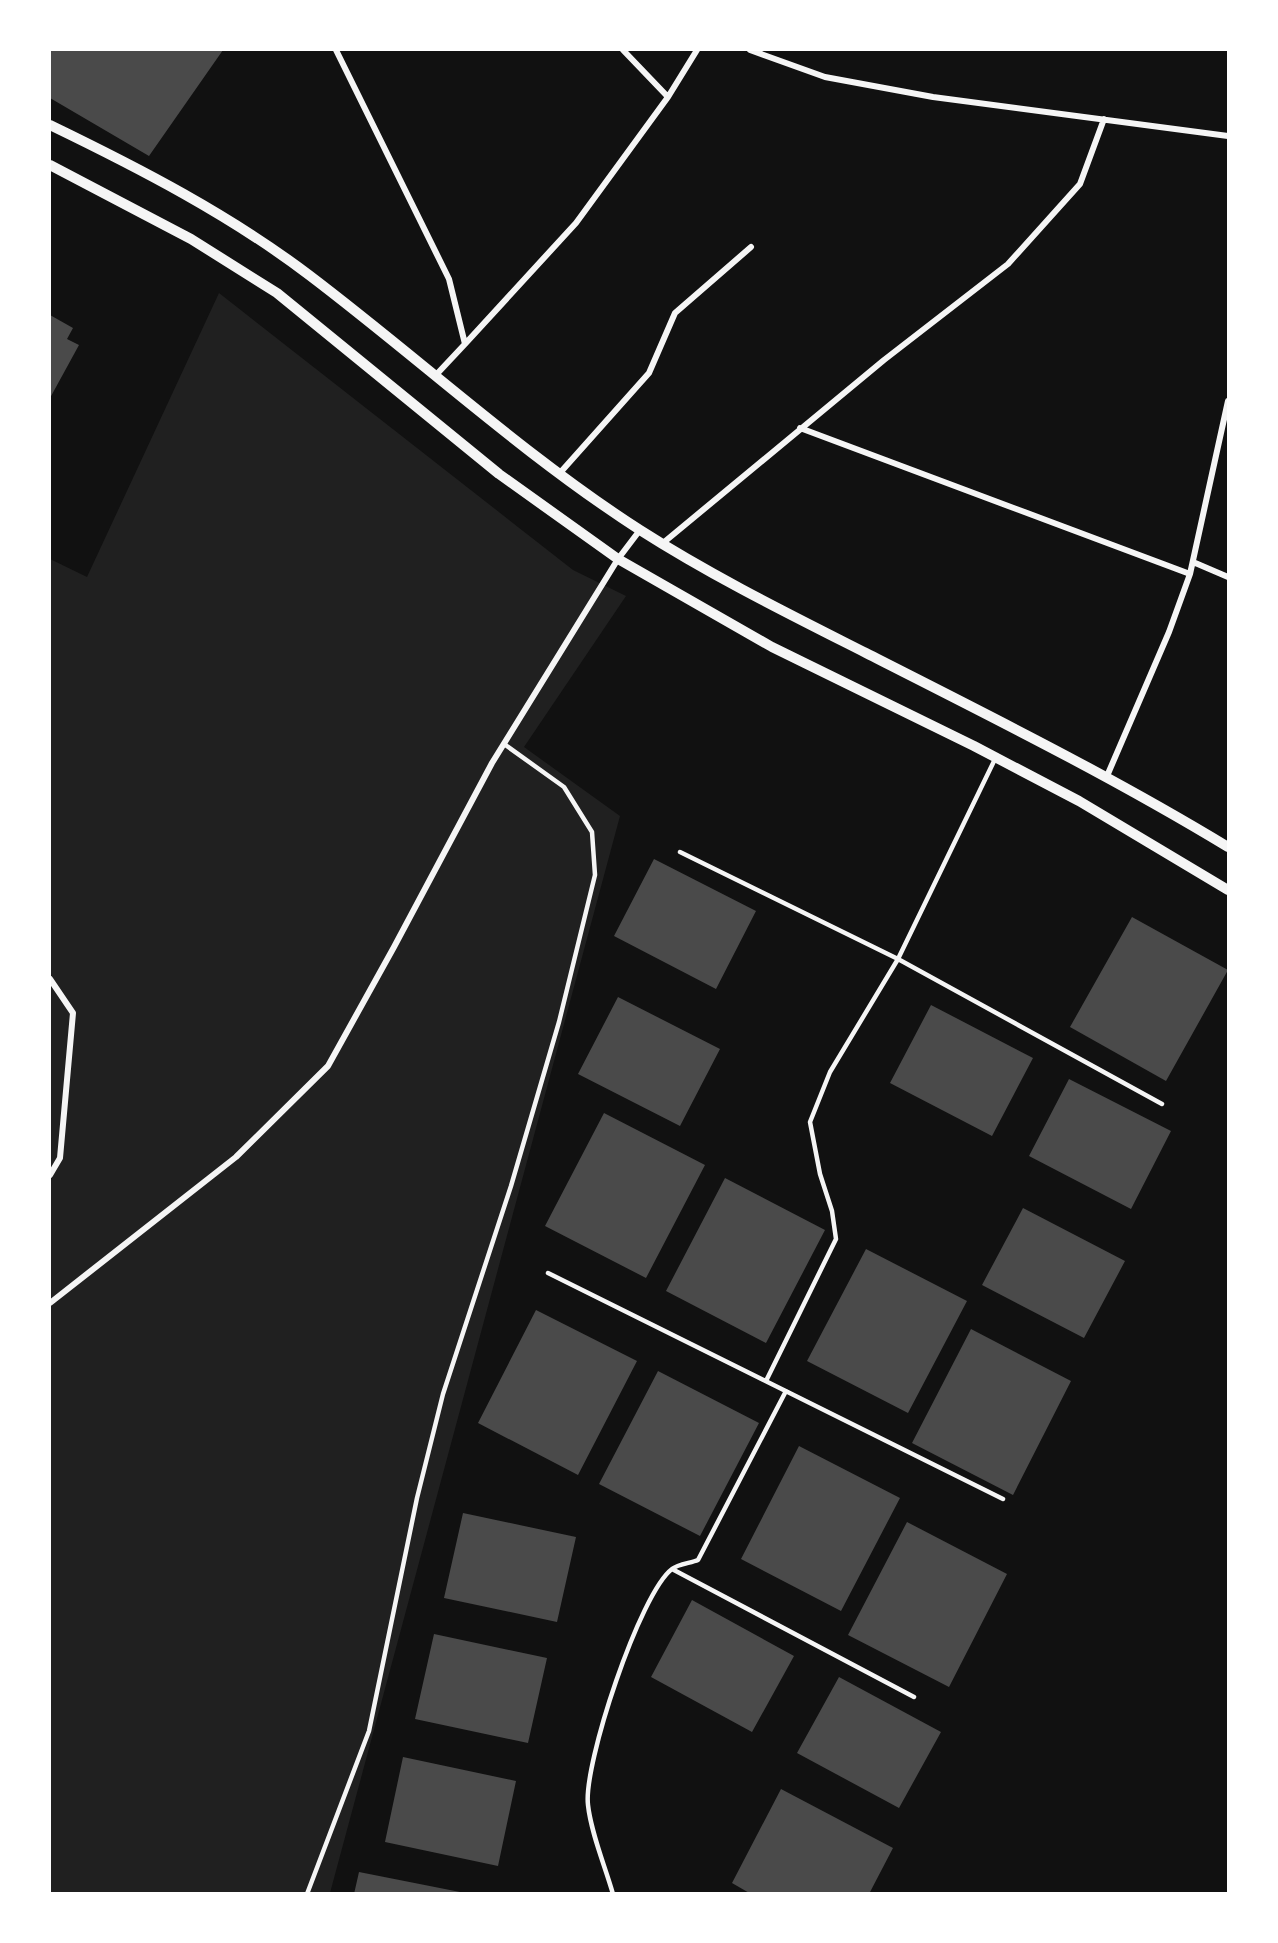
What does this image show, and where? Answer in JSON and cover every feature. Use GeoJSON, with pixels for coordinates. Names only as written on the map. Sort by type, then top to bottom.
{"type":"FeatureCollection","features":[{"type":"Feature","properties":{"kind":"street"},"geometry":{"type":"LineString","coordinates":[[336,50],[449,279],[465,344]]}},
{"type":"Feature","properties":{"kind":"street"},"geometry":{"type":"LineString","coordinates":[[623,50],[668,97]]}},
{"type":"Feature","properties":{"kind":"street"},"geometry":{"type":"LineString","coordinates":[[435,377],[576,223],[668,97],[697,50]]}},
{"type":"Feature","properties":{"kind":"street"},"geometry":{"type":"LineString","coordinates":[[750,50],[825,77],[933,97],[1228,136]]}},
{"type":"Feature","properties":{"kind":"street"},"geometry":{"type":"LineString","coordinates":[[663,543],[800,428],[1008,264],[1080,184],[1104,119]]}},
{"type":"Feature","properties":{"kind":"street"},"geometry":{"type":"LineString","coordinates":[[50,125],[130,165],[262,242],[308,274],[496,428],[640,530],[742,590],[1107,776],[1228,847]]}},
{"type":"Feature","properties":{"kind":"street"},"geometry":{"type":"LineString","coordinates":[[50,165],[191,239],[277,293],[500,474],[618,559],[781,652],[996,757],[1079,801],[1228,890]]}},
{"type":"Feature","properties":{"kind":"street"},"geometry":{"type":"LineString","coordinates":[[559,474],[649,373],[675,313],[751,247]]}},
{"type":"Feature","properties":{"kind":"street"},"geometry":{"type":"LineString","coordinates":[[1107,776],[1169,632],[1190,574],[1228,401]]}},
{"type":"Feature","properties":{"kind":"street"},"geometry":{"type":"LineString","coordinates":[[800,428],[1190,574]]}},
{"type":"Feature","properties":{"kind":"street"},"geometry":{"type":"LineString","coordinates":[[50,1303],[236,1156],[328,1066],[504,744],[618,559],[640,530]]}},
{"type":"Feature","properties":{"kind":"street"},"geometry":{"type":"LineString","coordinates":[[1193,562],[1228,577]]}},
{"type":"Feature","properties":{"kind":"street"},"geometry":{"type":"LineString","coordinates":[[50,979],[73,1013],[60,1158],[50,1175]]}},
{"type":"Feature","properties":{"kind":"lane"},"geometry":{"type":"LineString","coordinates":[[307,1893],[324,1856],[369,1731],[417,1498],[442,1394],[511,1186],[559,1022],[595,875],[592,832],[564,787],[504,744]]}},
{"type":"Feature","properties":{"kind":"lane"},"geometry":{"type":"LineString","coordinates":[[766,1381],[836,1239],[810,1122],[830,1072],[898,959],[996,757]]}},
{"type":"Feature","properties":{"kind":"lane"},"geometry":{"type":"LineString","coordinates":[[680,852],[898,959],[1162,1104]]}},
{"type":"Feature","properties":{"kind":"lane"},"geometry":{"type":"LineString","coordinates":[[548,1273],[1003,1499]]}},
{"type":"Feature","properties":{"kind":"lane"},"geometry":{"type":"LineString","coordinates":[[613,1893],[588,1804],[594,1758],[614,1689],[642,1612],[672,1569],[698,1560],[786,1391]]}},
{"type":"Feature","properties":{"kind":"lane"},"geometry":{"type":"LineString","coordinates":[[672,1569],[914,1697]]}},
{"type":"Feature","properties":{"kind":"shaded area"},"geometry":{"type":"Polygon","coordinates":[[[219,293],[573,570],[626,596],[524,747],[620,816],[330,1893],[50,1893],[50,559],[87,577],[219,293]]]}},
{"type":"Feature","properties":{"kind":"building"},"geometry":{"type":"Polygon","coordinates":[[[50,50],[223,50],[149,156],[50,98],[50,50]]]}},
{"type":"Feature","properties":{"kind":"building"},"geometry":{"type":"Polygon","coordinates":[[[50,315],[73,328],[67,339],[79,345],[50,398],[50,315]]]}},
{"type":"Feature","properties":{"kind":"building"},"geometry":{"type":"Polygon","coordinates":[[[654,859],[756,911],[716,989],[614,936],[654,859]]]}},
{"type":"Feature","properties":{"kind":"building"},"geometry":{"type":"Polygon","coordinates":[[[1132,917],[1228,970],[1166,1081],[1070,1027],[1132,917]]]}},
{"type":"Feature","properties":{"kind":"building"},"geometry":{"type":"Polygon","coordinates":[[[618,997],[720,1049],[680,1126],[578,1074],[618,997]]]}},
{"type":"Feature","properties":{"kind":"building"},"geometry":{"type":"Polygon","coordinates":[[[931,1005],[1033,1058],[992,1136],[890,1083],[931,1005]]]}},
{"type":"Feature","properties":{"kind":"building"},"geometry":{"type":"Polygon","coordinates":[[[1069,1079],[1171,1131],[1131,1209],[1029,1156],[1069,1079]]]}},
{"type":"Feature","properties":{"kind":"building"},"geometry":{"type":"Polygon","coordinates":[[[604,1113],[705,1165],[646,1278],[545,1226],[604,1113]]]}},
{"type":"Feature","properties":{"kind":"building"},"geometry":{"type":"Polygon","coordinates":[[[725,1178],[825,1230],[766,1343],[666,1291],[725,1178]]]}},
{"type":"Feature","properties":{"kind":"building"},"geometry":{"type":"Polygon","coordinates":[[[1023,1208],[1125,1261],[1084,1338],[982,1285],[1023,1208]]]}},
{"type":"Feature","properties":{"kind":"building"},"geometry":{"type":"Polygon","coordinates":[[[866,1249],[967,1301],[908,1413],[807,1361],[866,1249]]]}},
{"type":"Feature","properties":{"kind":"building"},"geometry":{"type":"Polygon","coordinates":[[[536,1310],[637,1361],[578,1475],[478,1423],[536,1310]]]}},
{"type":"Feature","properties":{"kind":"building"},"geometry":{"type":"Polygon","coordinates":[[[971,1329],[1071,1381],[1013,1495],[912,1443],[971,1329]]]}},
{"type":"Feature","properties":{"kind":"building"},"geometry":{"type":"Polygon","coordinates":[[[658,1371],[759,1423],[700,1536],[599,1484],[658,1371]]]}},
{"type":"Feature","properties":{"kind":"building"},"geometry":{"type":"Polygon","coordinates":[[[799,1446],[900,1498],[841,1611],[741,1559],[799,1446]]]}},
{"type":"Feature","properties":{"kind":"building"},"geometry":{"type":"Polygon","coordinates":[[[463,1513],[576,1537],[557,1622],[444,1598],[463,1513]]]}},
{"type":"Feature","properties":{"kind":"building"},"geometry":{"type":"Polygon","coordinates":[[[907,1522],[1007,1574],[949,1687],[848,1635],[907,1522]]]}},
{"type":"Feature","properties":{"kind":"building"},"geometry":{"type":"Polygon","coordinates":[[[692,1600],[794,1656],[752,1732],[651,1677],[692,1600]]]}},
{"type":"Feature","properties":{"kind":"building"},"geometry":{"type":"Polygon","coordinates":[[[434,1634],[547,1658],[528,1743],[415,1719],[434,1634]]]}},
{"type":"Feature","properties":{"kind":"building"},"geometry":{"type":"Polygon","coordinates":[[[839,1677],[941,1732],[899,1808],[797,1753],[839,1677]]]}},
{"type":"Feature","properties":{"kind":"building"},"geometry":{"type":"Polygon","coordinates":[[[403,1757],[516,1781],[498,1866],[385,1842],[403,1757]]]}},
{"type":"Feature","properties":{"kind":"building"},"geometry":{"type":"Polygon","coordinates":[[[781,1789],[893,1848],[869,1894],[751,1894],[732,1883],[781,1789]]]}},
{"type":"Feature","properties":{"kind":"building"},"geometry":{"type":"Polygon","coordinates":[[[359,1872],[460,1892],[460,1894],[354,1894],[359,1872]]]}}]}
